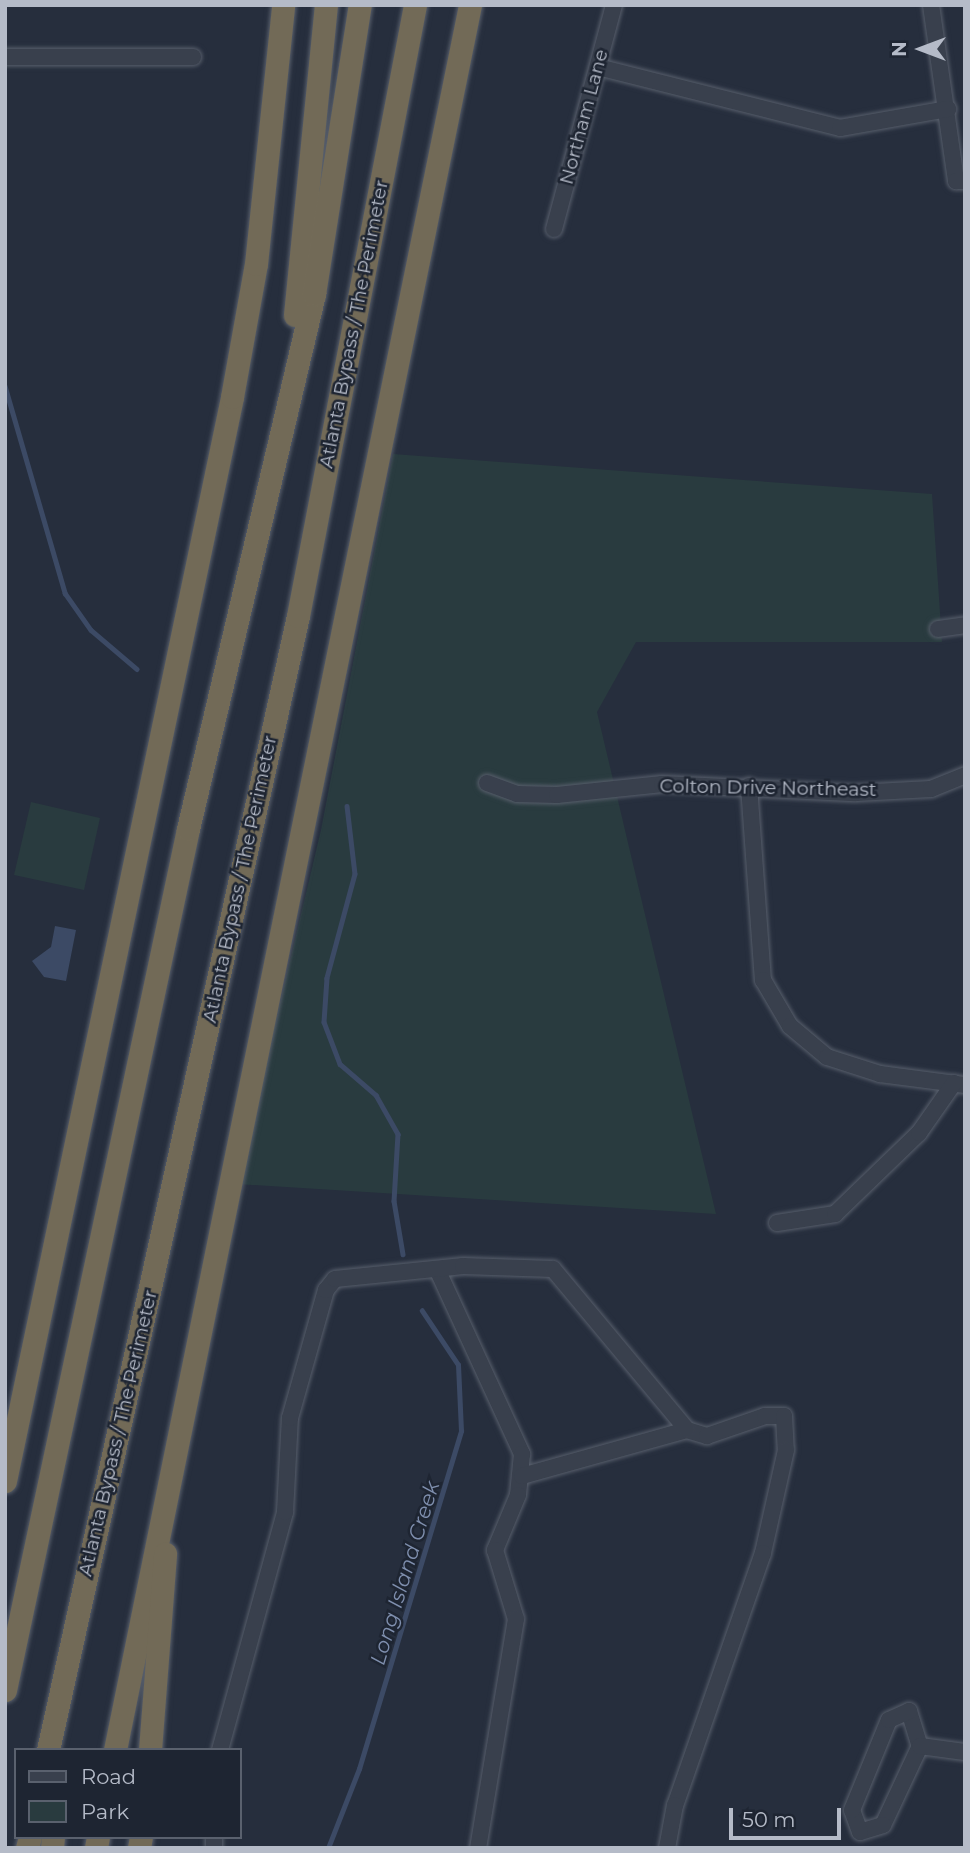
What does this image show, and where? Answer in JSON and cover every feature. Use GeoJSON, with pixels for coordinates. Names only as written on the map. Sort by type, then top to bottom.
{"type":"FeatureCollection","features":[{"type":"Feature","properties":{"kind":"highway"},"geometry":{"type":"LineString","coordinates":[[5,1481],[232,397],[256,264],[283,5]]}},
{"type":"Feature","properties":{"kind":"highway"},"geometry":{"type":"LineString","coordinates":[[278,445],[308,221],[326,5]]}},
{"type":"Feature","properties":{"kind":"highway"},"geometry":{"type":"LineString","coordinates":[[5,1690],[188,829],[278,445],[339,163],[360,5]]}},
{"type":"Feature","properties":{"kind":"highway","name":"Atlanta Bypass / The Perimeter"},"geometry":{"type":"LineString","coordinates":[[48,1748],[298,616],[415,5]]}},
{"type":"Feature","properties":{"kind":"highway"},"geometry":{"type":"LineString","coordinates":[[115,1748],[174,1442],[300,853],[406,300],[470,5]]}},
{"type":"Feature","properties":{"kind":"highway"},"geometry":{"type":"LineString","coordinates":[[406,300],[450,157],[486,5]]}},
{"type":"Feature","properties":{"kind":"highway"},"geometry":{"type":"LineString","coordinates":[[150,1748],[174,1442]]}},
{"type":"Feature","properties":{"kind":"highway"},"geometry":{"type":"LineString","coordinates":[[64,1748],[74,1632]]}},
{"type":"Feature","properties":{"kind":"street","name":"Northam Lane"},"geometry":{"type":"LineString","coordinates":[[554,229],[614,5]]}},
{"type":"Feature","properties":{"kind":"street"},"geometry":{"type":"LineString","coordinates":[[931,5],[948,109],[956,181],[965,181]]}},
{"type":"Feature","properties":{"kind":"street"},"geometry":{"type":"LineString","coordinates":[[5,57],[193,57]]}},
{"type":"Feature","properties":{"kind":"street"},"geometry":{"type":"LineString","coordinates":[[598,67],[840,128],[948,109]]}},
{"type":"Feature","properties":{"kind":"street"},"geometry":{"type":"LineString","coordinates":[[938,629],[965,625]]}},
{"type":"Feature","properties":{"kind":"street","name":"Colton Drive Northeast"},"geometry":{"type":"LineString","coordinates":[[487,783],[517,794],[557,795],[662,784],[881,791],[931,789],[965,775]]}},
{"type":"Feature","properties":{"kind":"street"},"geometry":{"type":"LineString","coordinates":[[749,786],[763,979],[790,1026],[827,1057],[880,1074],[959,1084]]}},
{"type":"Feature","properties":{"kind":"street"},"geometry":{"type":"LineString","coordinates":[[777,1223],[835,1214],[919,1133],[959,1084]]}},
{"type":"Feature","properties":{"kind":"street"},"geometry":{"type":"LineString","coordinates":[[221,1748],[285,1512],[290,1418],[326,1290],[346,1274],[405,1276],[437,1269],[554,1269],[687,1430]]}},
{"type":"Feature","properties":{"kind":"street"},"geometry":{"type":"LineString","coordinates":[[437,1269],[516,1433],[522,1476],[495,1550],[516,1619],[478,1848]]}},
{"type":"Feature","properties":{"kind":"street"},"geometry":{"type":"LineString","coordinates":[[522,1476],[687,1430],[707,1436],[784,1416],[787,1432],[763,1553],[675,1805],[667,1848]]}},
{"type":"Feature","properties":{"kind":"street"},"geometry":{"type":"LineString","coordinates":[[909,1711],[920,1746],[883,1825],[860,1832],[852,1810],[889,1720],[909,1711]]}},
{"type":"Feature","properties":{"kind":"street"},"geometry":{"type":"LineString","coordinates":[[920,1746],[965,1752]]}},
{"type":"Feature","properties":{"kind":"green space"},"geometry":{"type":"Polygon","coordinates":[[[393,454],[932,494],[942,642],[636,642],[597,712],[716,1214],[237,1184],[321,830],[393,454]]]}},
{"type":"Feature","properties":{"kind":"green space"},"geometry":{"type":"Polygon","coordinates":[[[31,802],[100,818],[84,890],[14,875],[31,802]]]}},
{"type":"Feature","properties":{"kind":"water"},"geometry":{"type":"Polygon","coordinates":[[[55,926],[76,930],[66,981],[44,977],[32,961],[51,947],[55,926]]]}},
{"type":"Feature","properties":{"kind":"waterway","name":"Long Island Creek"},"geometry":{"type":"LineString","coordinates":[[5,386],[65,593],[91,630],[137,669]]}},
{"type":"Feature","properties":{"kind":"waterway","name":"Long Island Creek"},"geometry":{"type":"LineString","coordinates":[[347,806],[355,874],[327,978],[324,1022],[340,1064],[376,1095],[398,1134],[394,1201],[403,1254]]}},
{"type":"Feature","properties":{"kind":"waterway","name":"Long Island Creek"},"geometry":{"type":"LineString","coordinates":[[328,1848],[359,1769],[461,1431],[458,1365],[422,1311]]}}]}
